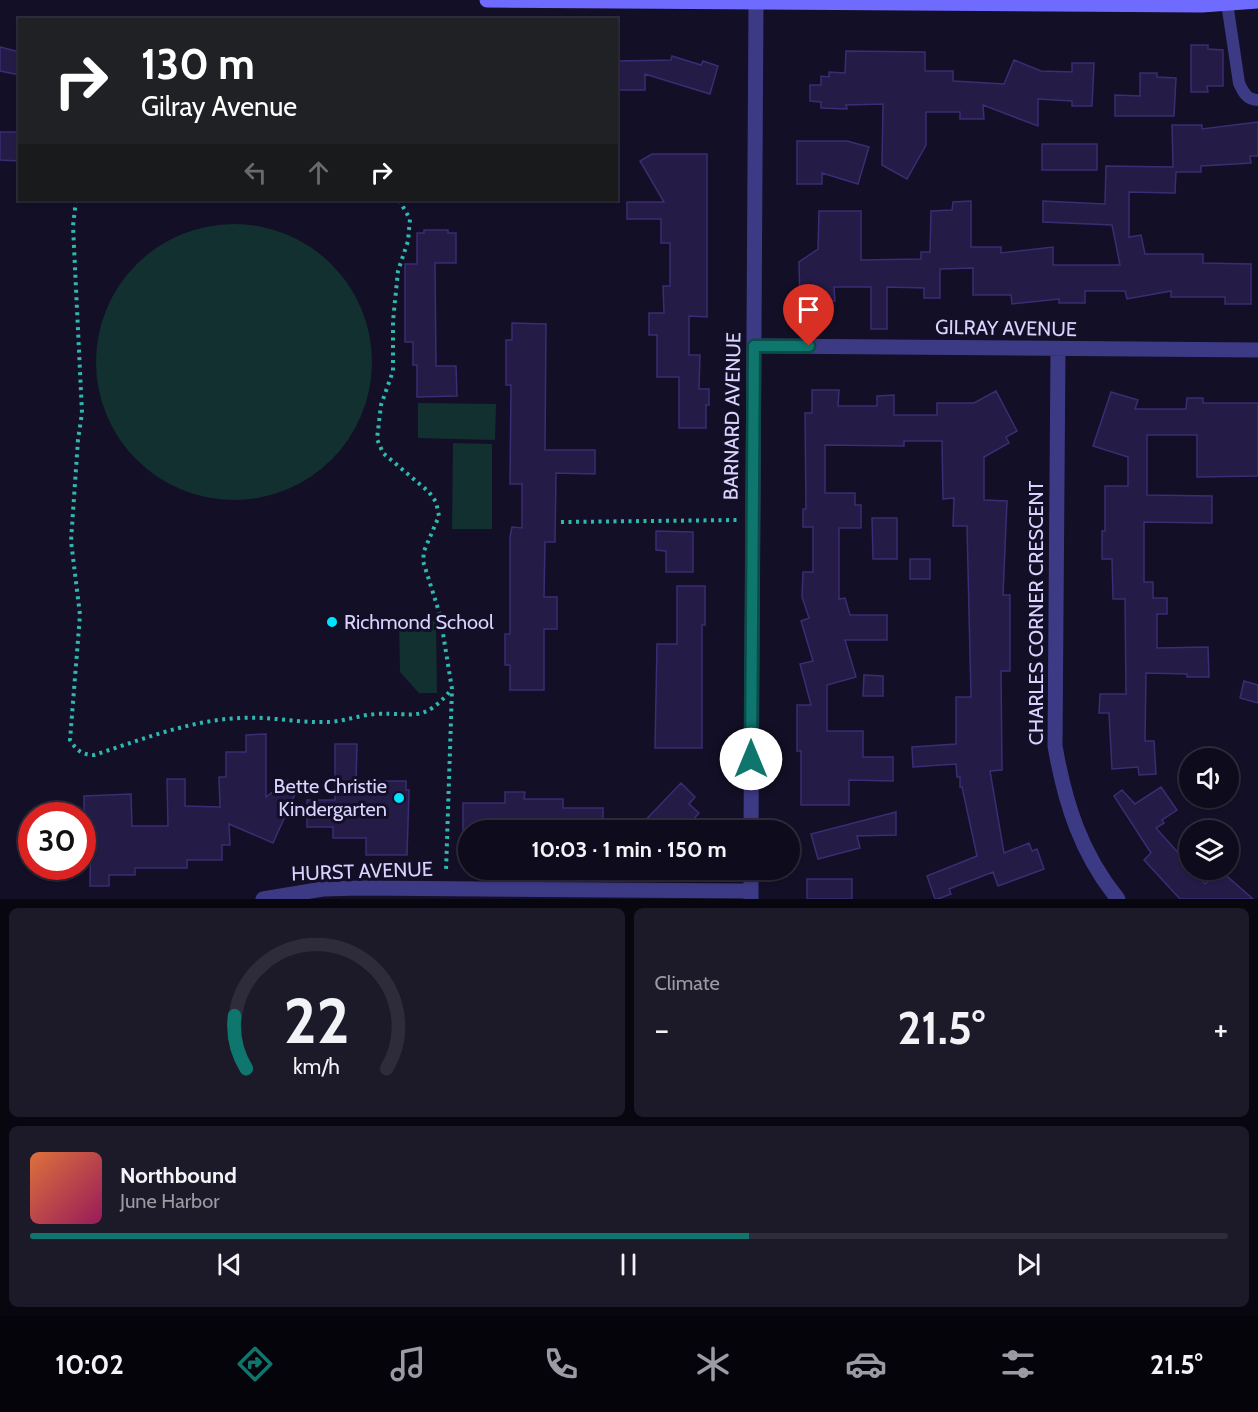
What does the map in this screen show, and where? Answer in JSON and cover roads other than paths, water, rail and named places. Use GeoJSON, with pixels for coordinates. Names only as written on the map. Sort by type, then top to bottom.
{"type":"FeatureCollection","features":[{"type":"Feature","properties":{"kind":"street"},"geometry":{"type":"LineString","coordinates":[[487,0],[1227,3],[1258,1]]}},
{"type":"Feature","properties":{"kind":"street","name":"BARNARD AVENUE"},"geometry":{"type":"LineString","coordinates":[[751,820],[756,2]]}},
{"type":"Feature","properties":{"kind":"street","name":"GILRAY AVENUE"},"geometry":{"type":"LineString","coordinates":[[754,346],[1258,350]]}},
{"type":"Feature","properties":{"kind":"street","name":"CHARLES CORNER CRESCENT"},"geometry":{"type":"LineString","coordinates":[[1058,350],[1055,746],[1062,787],[1073,820],[1087,853],[1103,880],[1118,899]]}},
{"type":"Feature","properties":{"kind":"street","name":"HURST AVENUE"},"geometry":{"type":"LineString","coordinates":[[263,899],[323,889],[428,894],[448,889],[751,895]]}},
{"type":"Feature","properties":{"kind":"lane"},"geometry":{"type":"LineString","coordinates":[[1227,3],[1239,83],[1243,93],[1253,100],[1258,100]]}},
{"type":"Feature","properties":{"kind":"place","name":"Richmond School"},"geometry":{"type":"Point","coordinates":[332,622]}},
{"type":"Feature","properties":{"kind":"place","name":"Bette Christie Kindergarten"},"geometry":{"type":"Point","coordinates":[399,798]}}]}
